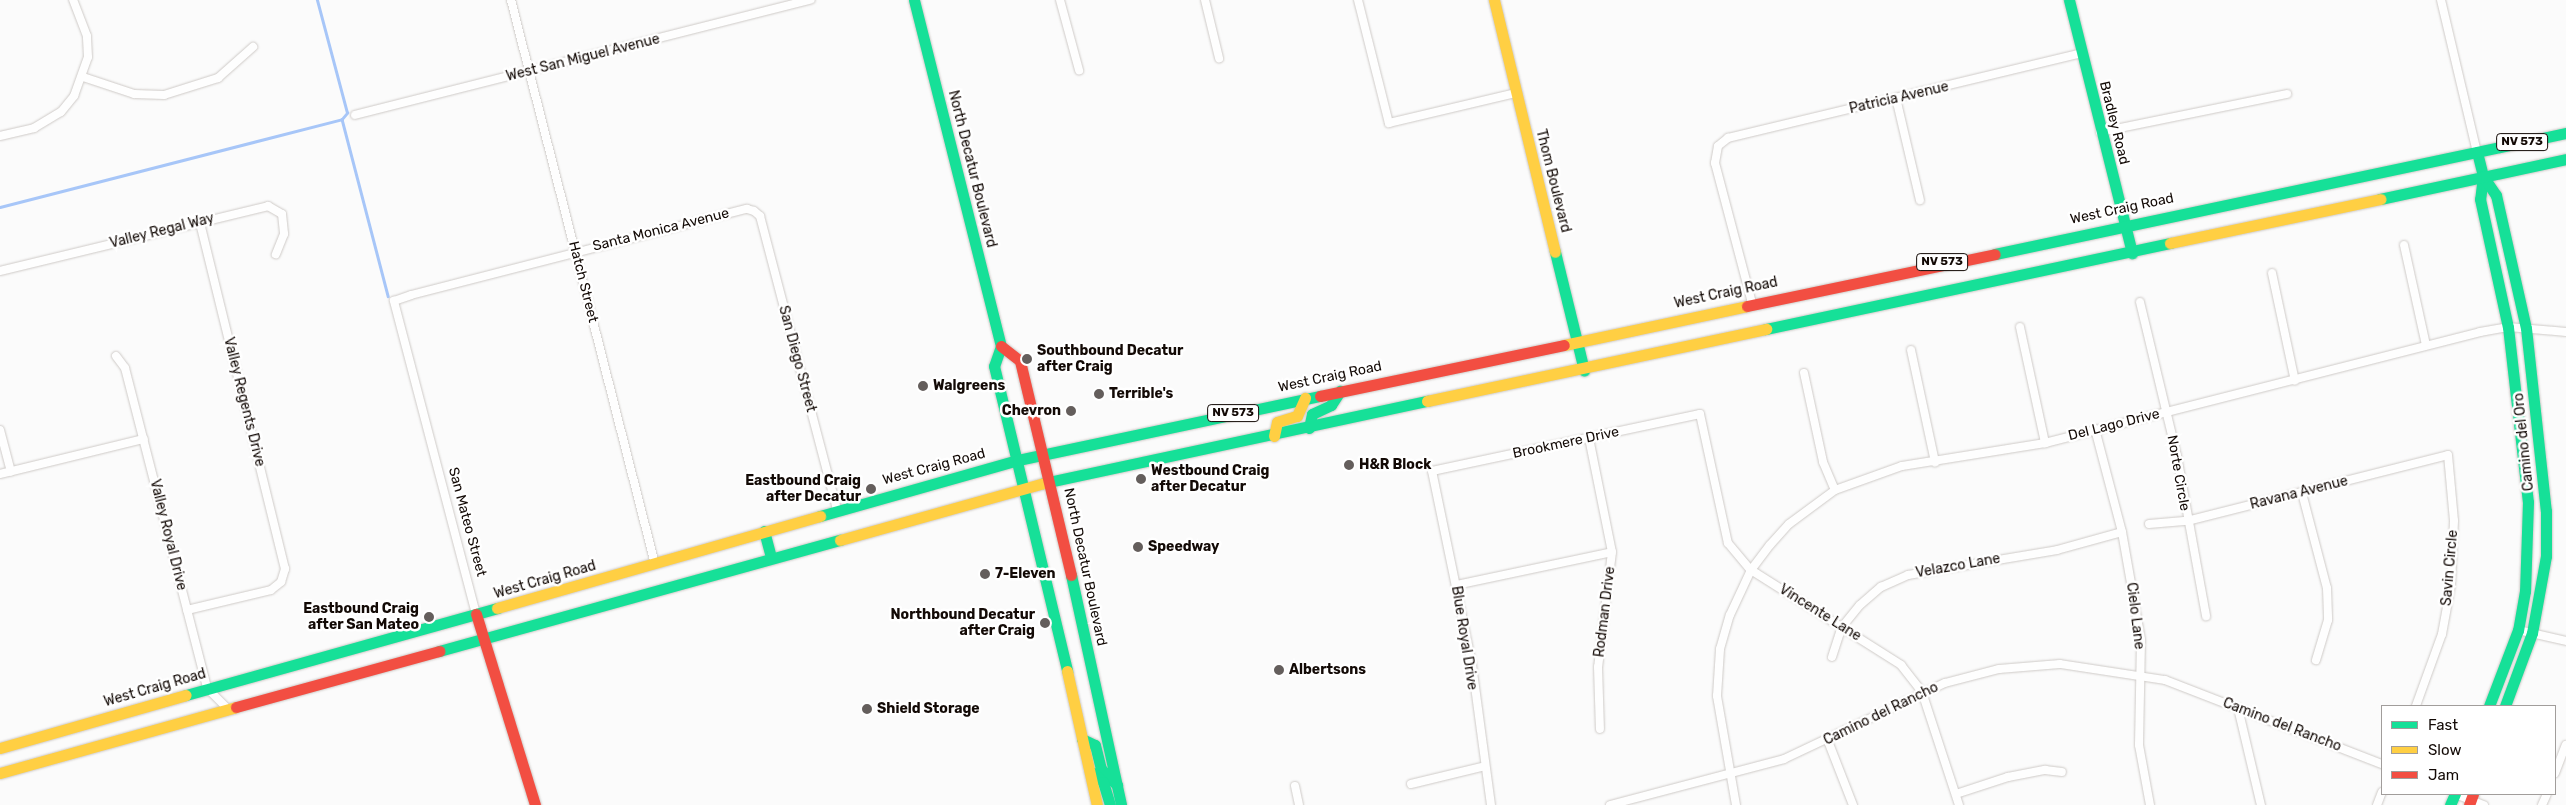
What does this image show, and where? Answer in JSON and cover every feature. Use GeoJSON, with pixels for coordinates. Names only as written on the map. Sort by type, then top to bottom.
{"type":"FeatureCollection","features":[{"type":"Feature","properties":{"kind":"main road","name":"North Decatur Boulevard"},"geometry":{"type":"LineString","coordinates":[[914,0],[1001,346],[994,366],[1018,460],[1097,805]]}},
{"type":"Feature","properties":{"kind":"main road","name":"Thom Boulevard"},"geometry":{"type":"LineString","coordinates":[[1494,0],[1584,370]]}},
{"type":"Feature","properties":{"kind":"main road","name":"Bradley Road"},"geometry":{"type":"LineString","coordinates":[[2069,0],[2100,132],[2132,253]]}},
{"type":"Feature","properties":{"kind":"main road","name":"West Craig Road"},"geometry":{"type":"LineString","coordinates":[[0,748],[1018,460],[2125,224],[2566,133]]}},
{"type":"Feature","properties":{"kind":"main road","name":"Camino del Oro"},"geometry":{"type":"LineString","coordinates":[[2478,152],[2483,176],[2480,198],[2508,327],[2528,502],[2525,591],[2518,630],[2489,705]]}},
{"type":"Feature","properties":{"kind":"main road","name":"NV 573"},"geometry":{"type":"LineString","coordinates":[[1024,488],[2132,253],[2566,158]]}},
{"type":"Feature","properties":{"kind":"main road","name":"Camino del Oro"},"geometry":{"type":"LineString","coordinates":[[2483,176],[2496,195],[2526,328],[2546,511],[2546,556],[2532,633],[2505,705]]}},
{"type":"Feature","properties":{"kind":"main road","name":"North Decatur Boulevard"},"geometry":{"type":"LineString","coordinates":[[1001,346],[1020,360],[1045,454],[1121,805]]}},
{"type":"Feature","properties":{"kind":"main road"},"geometry":{"type":"LineString","coordinates":[[1309,428],[1312,414],[1331,405],[1340,391]]}},
{"type":"Feature","properties":{"kind":"main road"},"geometry":{"type":"LineString","coordinates":[[1274,436],[1277,422],[1297,416],[1306,398]]}},
{"type":"Feature","properties":{"kind":"main road"},"geometry":{"type":"LineString","coordinates":[[0,772],[1024,488]]}},
{"type":"Feature","properties":{"kind":"main road"},"geometry":{"type":"LineString","coordinates":[[764,532],[771,557]]}},
{"type":"Feature","properties":{"kind":"main road","name":"San Mateo Street"},"geometry":{"type":"LineString","coordinates":[[476,614],[535,805]]}},
{"type":"Feature","properties":{"kind":"main road"},"geometry":{"type":"LineString","coordinates":[[1082,739],[1095,745],[1101,769],[1117,784]]}},
{"type":"Feature","properties":{"kind":"main road"},"geometry":{"type":"LineString","coordinates":[[1089,769],[1103,782],[1110,805]]}},
{"type":"Feature","properties":{"kind":"street","name":"Hatch Street"},"geometry":{"type":"LineString","coordinates":[[511,0],[655,564]]}},
{"type":"Feature","properties":{"kind":"street","name":"West San Miguel Avenue"},"geometry":{"type":"LineString","coordinates":[[355,115],[810,0]]}},
{"type":"Feature","properties":{"kind":"street"},"geometry":{"type":"LineString","coordinates":[[1060,0],[1079,70]]}},
{"type":"Feature","properties":{"kind":"street"},"geometry":{"type":"LineString","coordinates":[[1205,0],[1219,58]]}},
{"type":"Feature","properties":{"kind":"street"},"geometry":{"type":"LineString","coordinates":[[1358,0],[1389,124],[1516,93]]}},
{"type":"Feature","properties":{"kind":"street"},"geometry":{"type":"LineString","coordinates":[[2441,0],[2478,152]]}},
{"type":"Feature","properties":{"kind":"street"},"geometry":{"type":"LineString","coordinates":[[0,136],[34,128],[60,112],[83,77],[87,36],[75,1]]}},
{"type":"Feature","properties":{"kind":"street"},"geometry":{"type":"LineString","coordinates":[[83,77],[134,94],[164,95],[218,78],[253,47]]}},
{"type":"Feature","properties":{"kind":"street","name":"Patricia Avenue"},"geometry":{"type":"LineString","coordinates":[[1752,303],[1715,163],[1718,146],[1728,138],[2082,53]]}},
{"type":"Feature","properties":{"kind":"street"},"geometry":{"type":"LineString","coordinates":[[2100,132],[2288,94]]}},
{"type":"Feature","properties":{"kind":"street"},"geometry":{"type":"LineString","coordinates":[[1896,98],[1920,200]]}},
{"type":"Feature","properties":{"kind":"street","name":"Valley Regal Way"},"geometry":{"type":"LineString","coordinates":[[0,271],[200,222],[274,207],[282,214],[284,234],[276,254]]}},
{"type":"Feature","properties":{"kind":"street","name":"Santa Monica Avenue"},"geometry":{"type":"LineString","coordinates":[[394,301],[575,252],[746,209],[754,211]]}},
{"type":"Feature","properties":{"kind":"street","name":"San Diego Street"},"geometry":{"type":"LineString","coordinates":[[754,211],[760,216],[837,510]]}},
{"type":"Feature","properties":{"kind":"street","name":"Valley Regents Drive"},"geometry":{"type":"LineString","coordinates":[[187,610],[272,590],[281,582],[284,569],[200,222]]}},
{"type":"Feature","properties":{"kind":"street"},"geometry":{"type":"LineString","coordinates":[[2404,246],[2426,344]]}},
{"type":"Feature","properties":{"kind":"street"},"geometry":{"type":"LineString","coordinates":[[2272,274],[2295,380]]}},
{"type":"Feature","properties":{"kind":"street","name":"San Mateo Street"},"geometry":{"type":"LineString","coordinates":[[394,301],[476,614]]}},
{"type":"Feature","properties":{"kind":"street","name":"Norte Circle"},"geometry":{"type":"LineString","coordinates":[[2140,302],[2166,411],[2206,616]]}},
{"type":"Feature","properties":{"kind":"street"},"geometry":{"type":"LineString","coordinates":[[2020,327],[2045,443]]}},
{"type":"Feature","properties":{"kind":"street","name":"Del Lago Drive"},"geometry":{"type":"LineString","coordinates":[[1736,805],[1716,696],[1720,649],[1730,615],[1751,570],[1789,524],[1835,490],[1879,472],[2045,443],[2295,380],[2426,344],[2508,327],[2566,332]]}},
{"type":"Feature","properties":{"kind":"street"},"geometry":{"type":"LineString","coordinates":[[1911,350],[1935,462]]}},
{"type":"Feature","properties":{"kind":"street","name":"Valley Royal Drive"},"geometry":{"type":"LineString","coordinates":[[116,356],[125,368],[207,688]]}},
{"type":"Feature","properties":{"kind":"street"},"geometry":{"type":"LineString","coordinates":[[1804,373],[1822,462],[1835,490]]}},
{"type":"Feature","properties":{"kind":"street","name":"Brookmere Drive"},"geometry":{"type":"LineString","coordinates":[[1432,471],[1700,414]]}},
{"type":"Feature","properties":{"kind":"street","name":"Vincente Lane"},"geometry":{"type":"LineString","coordinates":[[1700,414],[1728,543],[1751,570],[1901,665],[1922,692],[1959,805]]}},
{"type":"Feature","properties":{"kind":"street","name":"Cielo Lane"},"geometry":{"type":"LineString","coordinates":[[2095,429],[2122,532],[2141,640],[2139,745],[2150,805]]}},
{"type":"Feature","properties":{"kind":"street"},"geometry":{"type":"LineString","coordinates":[[0,430],[11,472]]}},
{"type":"Feature","properties":{"kind":"street","name":"Rodman Drive"},"geometry":{"type":"LineString","coordinates":[[1589,438],[1612,552],[1598,667],[1600,729]]}},
{"type":"Feature","properties":{"kind":"street"},"geometry":{"type":"LineString","coordinates":[[0,474],[144,439]]}},
{"type":"Feature","properties":{"kind":"street","name":"Ravana Avenue"},"geometry":{"type":"LineString","coordinates":[[2149,524],[2187,520],[2302,493],[2448,455]]}},
{"type":"Feature","properties":{"kind":"street","name":"Savin Circle"},"geometry":{"type":"LineString","coordinates":[[2416,705],[2442,634],[2451,585],[2454,521],[2448,455]]}},
{"type":"Feature","properties":{"kind":"street","name":"Blue Royal Drive"},"geometry":{"type":"LineString","coordinates":[[1432,471],[1472,664],[1482,767],[1491,805]]}},
{"type":"Feature","properties":{"kind":"street"},"geometry":{"type":"LineString","coordinates":[[2302,493],[2327,588],[2328,620],[2316,660]]}},
{"type":"Feature","properties":{"kind":"street","name":"Velazco Lane"},"geometry":{"type":"LineString","coordinates":[[1832,656],[1842,627],[1881,587],[1908,575],[2057,550],[2122,532]]}},
{"type":"Feature","properties":{"kind":"street"},"geometry":{"type":"LineString","coordinates":[[1456,585],[1612,552]]}},
{"type":"Feature","properties":{"kind":"street"},"geometry":{"type":"LineString","coordinates":[[2518,630],[2566,641]]}},
{"type":"Feature","properties":{"kind":"street","name":"Camino del Rancho"},"geometry":{"type":"LineString","coordinates":[[1610,805],[1627,803],[1730,776],[1828,741],[1922,692],[1999,669],[2070,664],[2139,673],[2238,708],[2381,764]]}},
{"type":"Feature","properties":{"kind":"street"},"geometry":{"type":"LineString","coordinates":[[207,688],[228,709]]}},
{"type":"Feature","properties":{"kind":"street"},"geometry":{"type":"LineString","coordinates":[[2238,708],[2261,805]]}},
{"type":"Feature","properties":{"kind":"street"},"geometry":{"type":"LineString","coordinates":[[1828,741],[1853,805]]}},
{"type":"Feature","properties":{"kind":"street"},"geometry":{"type":"LineString","coordinates":[[2556,770],[2566,745]]}},
{"type":"Feature","properties":{"kind":"street"},"geometry":{"type":"LineString","coordinates":[[1411,784],[1482,767]]}},
{"type":"Feature","properties":{"kind":"street"},"geometry":{"type":"LineString","coordinates":[[1956,794],[2008,777],[2062,772]]}},
{"type":"Feature","properties":{"kind":"street"},"geometry":{"type":"LineString","coordinates":[[1295,786],[1299,805]]}},
{"type":"Feature","properties":{"kind":"street"},"geometry":{"type":"LineString","coordinates":[[2458,795],[2484,805]]}},
{"type":"Feature","properties":{"kind":"waterway"},"geometry":{"type":"LineString","coordinates":[[0,207],[342,119],[347,113],[317,0]]}},
{"type":"Feature","properties":{"kind":"waterway"},"geometry":{"type":"LineString","coordinates":[[342,119],[388,296]]}},
{"type":"Feature","properties":{"kind":"traffic: fast"},"geometry":{"type":"LineString","coordinates":[[914,0],[1001,346],[994,366],[1067,671]]}},
{"type":"Feature","properties":{"kind":"traffic: fast"},"geometry":{"type":"LineString","coordinates":[[2069,0],[2132,253]]}},
{"type":"Feature","properties":{"kind":"traffic: fast"},"geometry":{"type":"LineString","coordinates":[[1995,254],[2566,133]]}},
{"type":"Feature","properties":{"kind":"traffic: fast"},"geometry":{"type":"LineString","coordinates":[[2477,152],[2483,176],[2480,199],[2508,327],[2528,502],[2525,591],[2518,630],[2489,705]]}},
{"type":"Feature","properties":{"kind":"traffic: fast"},"geometry":{"type":"LineString","coordinates":[[2380,199],[2566,159]]}},
{"type":"Feature","properties":{"kind":"traffic: fast"},"geometry":{"type":"LineString","coordinates":[[2483,176],[2496,195],[2526,328],[2546,511],[2546,556],[2532,633],[2505,705]]}},
{"type":"Feature","properties":{"kind":"traffic: fast"},"geometry":{"type":"LineString","coordinates":[[1766,329],[2170,243]]}},
{"type":"Feature","properties":{"kind":"traffic: fast"},"geometry":{"type":"LineString","coordinates":[[1555,252],[1584,370]]}},
{"type":"Feature","properties":{"kind":"traffic: fast"},"geometry":{"type":"LineString","coordinates":[[1309,428],[1312,414],[1331,405],[1340,391]]}},
{"type":"Feature","properties":{"kind":"traffic: fast"},"geometry":{"type":"LineString","coordinates":[[820,516],[1018,460],[1320,396]]}},
{"type":"Feature","properties":{"kind":"traffic: fast"},"geometry":{"type":"LineString","coordinates":[[1044,483],[1427,401]]}},
{"type":"Feature","properties":{"kind":"traffic: fast"},"geometry":{"type":"LineString","coordinates":[[764,531],[771,557]]}},
{"type":"Feature","properties":{"kind":"traffic: fast"},"geometry":{"type":"LineString","coordinates":[[439,651],[840,540]]}},
{"type":"Feature","properties":{"kind":"traffic: fast"},"geometry":{"type":"LineString","coordinates":[[1071,575],[1121,805]]}},
{"type":"Feature","properties":{"kind":"traffic: fast"},"geometry":{"type":"LineString","coordinates":[[186,695],[497,608]]}},
{"type":"Feature","properties":{"kind":"traffic: fast"},"geometry":{"type":"LineString","coordinates":[[1082,739],[1095,745],[1101,769],[1117,785]]}},
{"type":"Feature","properties":{"kind":"traffic: fast"},"geometry":{"type":"LineString","coordinates":[[1094,773],[1103,782],[1110,805]]}},
{"type":"Feature","properties":{"kind":"traffic: fast"},"geometry":{"type":"LineString","coordinates":[[2450,805],[2455,795]]}},
{"type":"Feature","properties":{"kind":"traffic: slow"},"geometry":{"type":"LineString","coordinates":[[1494,0],[1555,252]]}},
{"type":"Feature","properties":{"kind":"traffic: slow"},"geometry":{"type":"LineString","coordinates":[[2170,243],[2380,199]]}},
{"type":"Feature","properties":{"kind":"traffic: slow"},"geometry":{"type":"LineString","coordinates":[[1564,345],[1747,306]]}},
{"type":"Feature","properties":{"kind":"traffic: slow"},"geometry":{"type":"LineString","coordinates":[[1427,401],[1766,329]]}},
{"type":"Feature","properties":{"kind":"traffic: slow"},"geometry":{"type":"LineString","coordinates":[[1274,436],[1277,422],[1297,416],[1305,398]]}},
{"type":"Feature","properties":{"kind":"traffic: slow"},"geometry":{"type":"LineString","coordinates":[[840,540],[1044,483]]}},
{"type":"Feature","properties":{"kind":"traffic: slow"},"geometry":{"type":"LineString","coordinates":[[497,608],[820,516]]}},
{"type":"Feature","properties":{"kind":"traffic: slow"},"geometry":{"type":"LineString","coordinates":[[1067,671],[1097,805]]}},
{"type":"Feature","properties":{"kind":"traffic: slow"},"geometry":{"type":"LineString","coordinates":[[0,748],[186,695]]}},
{"type":"Feature","properties":{"kind":"traffic: slow"},"geometry":{"type":"LineString","coordinates":[[0,773],[236,707]]}},
{"type":"Feature","properties":{"kind":"traffic: jam"},"geometry":{"type":"LineString","coordinates":[[1747,306],[1995,254]]}},
{"type":"Feature","properties":{"kind":"traffic: jam"},"geometry":{"type":"LineString","coordinates":[[1320,396],[1564,345]]}},
{"type":"Feature","properties":{"kind":"traffic: jam"},"geometry":{"type":"LineString","coordinates":[[1001,346],[1020,361],[1071,575]]}},
{"type":"Feature","properties":{"kind":"traffic: jam"},"geometry":{"type":"LineString","coordinates":[[476,614],[535,805]]}},
{"type":"Feature","properties":{"kind":"traffic: jam"},"geometry":{"type":"LineString","coordinates":[[236,707],[439,651]]}},
{"type":"Feature","properties":{"kind":"traffic: jam"},"geometry":{"type":"LineString","coordinates":[[2469,805],[2473,795]]}},
{"type":"Feature","properties":{"kind":"place","name":"Southbound Decatur after Craig"},"geometry":{"type":"Point","coordinates":[1027,359]}},
{"type":"Feature","properties":{"kind":"place","name":"Walgreens"},"geometry":{"type":"Point","coordinates":[923,386]}},
{"type":"Feature","properties":{"kind":"place","name":"Terrible's"},"geometry":{"type":"Point","coordinates":[1099,394]}},
{"type":"Feature","properties":{"kind":"place","name":"Chevron"},"geometry":{"type":"Point","coordinates":[1071,411]}},
{"type":"Feature","properties":{"kind":"place","name":"H&R Block"},"geometry":{"type":"Point","coordinates":[1349,465]}},
{"type":"Feature","properties":{"kind":"place","name":"Westbound Craig after Decatur"},"geometry":{"type":"Point","coordinates":[1141,479]}},
{"type":"Feature","properties":{"kind":"place","name":"Eastbound Craig after Decatur"},"geometry":{"type":"Point","coordinates":[871,489]}},
{"type":"Feature","properties":{"kind":"place","name":"Speedway"},"geometry":{"type":"Point","coordinates":[1138,547]}},
{"type":"Feature","properties":{"kind":"place","name":"7-Eleven"},"geometry":{"type":"Point","coordinates":[985,574]}},
{"type":"Feature","properties":{"kind":"place","name":"Eastbound Craig after San Mateo"},"geometry":{"type":"Point","coordinates":[429,617]}},
{"type":"Feature","properties":{"kind":"place","name":"Northbound Decatur after Craig"},"geometry":{"type":"Point","coordinates":[1045,623]}},
{"type":"Feature","properties":{"kind":"place","name":"Albertsons"},"geometry":{"type":"Point","coordinates":[1279,670]}},
{"type":"Feature","properties":{"kind":"place","name":"Shield Storage"},"geometry":{"type":"Point","coordinates":[867,709]}}]}
